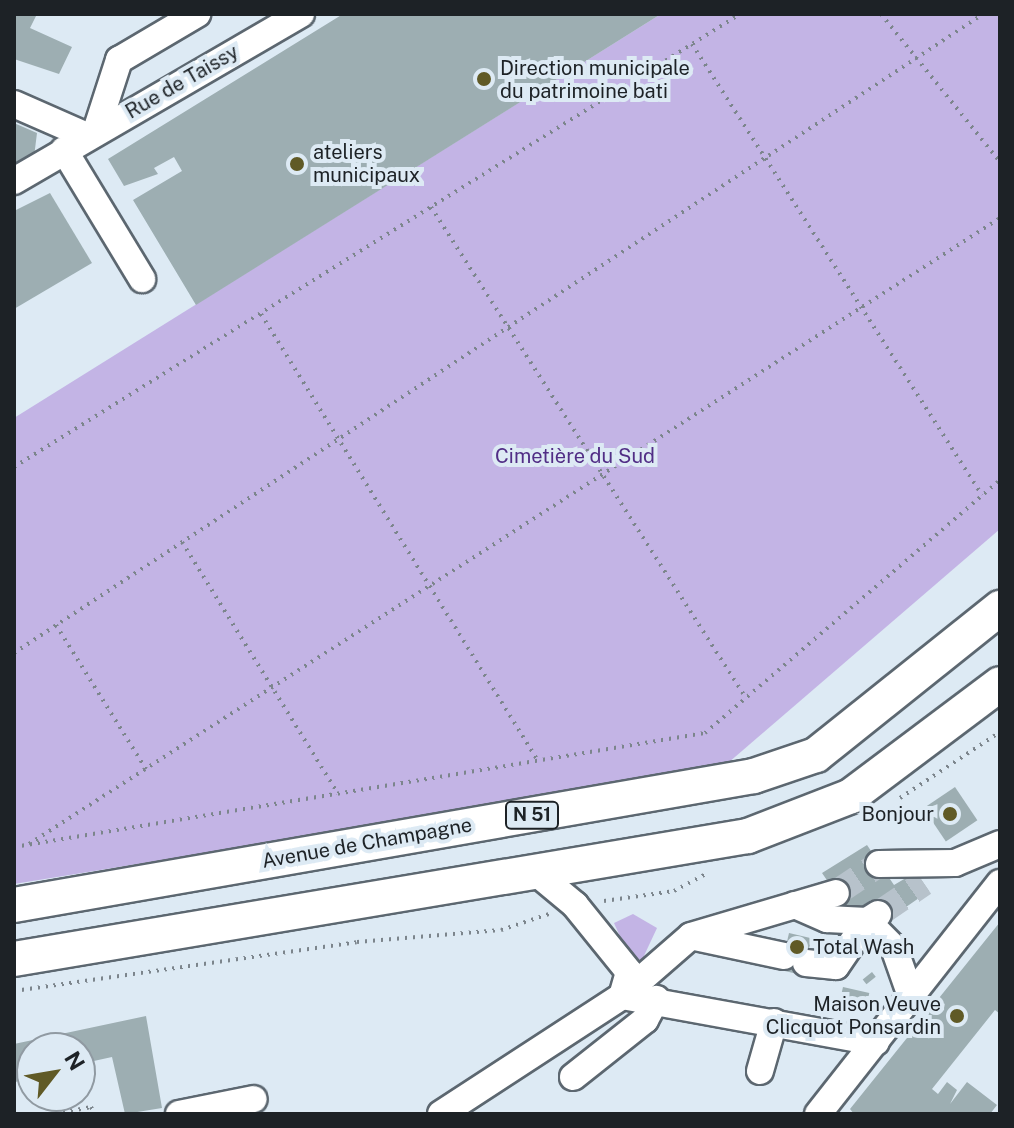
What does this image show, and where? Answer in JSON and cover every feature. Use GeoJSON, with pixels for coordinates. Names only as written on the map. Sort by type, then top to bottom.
{"type":"FeatureCollection","features":[{"type":"Feature","properties":{"kind":"main road","name":"Avenue de Champagne"},"geometry":{"type":"LineString","coordinates":[[14,905],[754,776],[816,755],[1000,608]]}},
{"type":"Feature","properties":{"kind":"main road"},"geometry":{"type":"LineString","coordinates":[[14,959],[710,845],[802,818],[893,770],[993,692]]}},
{"type":"Feature","properties":{"kind":"street"},"geometry":{"type":"LineString","coordinates":[[14,104],[91,133],[119,60],[197,14]]}},
{"type":"Feature","properties":{"kind":"street","name":"Rue de Taissy"},"geometry":{"type":"LineString","coordinates":[[14,181],[91,133],[301,14]]}},
{"type":"Feature","properties":{"kind":"street"},"geometry":{"type":"LineString","coordinates":[[64,150],[142,279]]}},
{"type":"Feature","properties":{"kind":"street"},"geometry":{"type":"LineString","coordinates":[[924,883],[955,863],[1000,844]]}},
{"type":"Feature","properties":{"kind":"street"},"geometry":{"type":"LineString","coordinates":[[879,864],[955,863]]}},
{"type":"Feature","properties":{"kind":"street"},"geometry":{"type":"LineString","coordinates":[[539,875],[575,905],[629,972],[622,996]]}},
{"type":"Feature","properties":{"kind":"street"},"geometry":{"type":"LineString","coordinates":[[818,1114],[1000,883]]}},
{"type":"Feature","properties":{"kind":"street"},"geometry":{"type":"LineString","coordinates":[[441,1114],[622,996],[691,936],[836,893]]}},
{"type":"Feature","properties":{"kind":"street"},"geometry":{"type":"LineString","coordinates":[[795,905],[827,919],[874,917]]}},
{"type":"Feature","properties":{"kind":"street"},"geometry":{"type":"LineString","coordinates":[[691,936],[795,960],[836,966],[874,917]]}},
{"type":"Feature","properties":{"kind":"street"},"geometry":{"type":"LineString","coordinates":[[874,917],[894,948],[911,996]]}},
{"type":"Feature","properties":{"kind":"street"},"geometry":{"type":"LineString","coordinates":[[622,996],[656,999],[876,1042]]}},
{"type":"Feature","properties":{"kind":"street"},"geometry":{"type":"LineString","coordinates":[[573,1077],[645,1020],[656,999]]}},
{"type":"Feature","properties":{"kind":"street"},"geometry":{"type":"LineString","coordinates":[[760,1071],[774,1022]]}},
{"type":"Feature","properties":{"kind":"street"},"geometry":{"type":"LineString","coordinates":[[179,1114],[254,1099]]}},
{"type":"Feature","properties":{"kind":"path"},"geometry":{"type":"LineString","coordinates":[[14,467],[740,14]]}},
{"type":"Feature","properties":{"kind":"path"},"geometry":{"type":"LineString","coordinates":[[881,14],[1000,162]]}},
{"type":"Feature","properties":{"kind":"path"},"geometry":{"type":"LineString","coordinates":[[14,653],[983,14]]}},
{"type":"Feature","properties":{"kind":"path"},"geometry":{"type":"LineString","coordinates":[[692,44],[982,495]]}},
{"type":"Feature","properties":{"kind":"path"},"geometry":{"type":"LineString","coordinates":[[431,207],[746,698]]}},
{"type":"Feature","properties":{"kind":"path"},"geometry":{"type":"LineString","coordinates":[[29,844],[1000,218]]}},
{"type":"Feature","properties":{"kind":"path"},"geometry":{"type":"LineString","coordinates":[[260,314],[538,761]]}},
{"type":"Feature","properties":{"kind":"path"},"geometry":{"type":"LineString","coordinates":[[14,847],[705,733],[1000,480]]}},
{"type":"Feature","properties":{"kind":"path"},"geometry":{"type":"LineString","coordinates":[[182,542],[338,794]]}},
{"type":"Feature","properties":{"kind":"path"},"geometry":{"type":"LineString","coordinates":[[56,625],[146,769]]}},
{"type":"Feature","properties":{"kind":"path"},"geometry":{"type":"LineString","coordinates":[[55,1114],[91,1107],[95,1114]]}},
{"type":"Feature","properties":{"kind":"green space","name":"Cimetière du Sud"},"geometry":{"type":"Polygon","coordinates":[[[661,14],[1000,14],[1000,529],[721,769],[14,884],[14,418],[661,14]]]}},
{"type":"Feature","properties":{"kind":"green space"},"geometry":{"type":"Polygon","coordinates":[[[633,914],[657,928],[642,960],[630,959],[614,923],[633,914]]]}},
{"type":"Feature","properties":{"kind":"building"},"geometry":{"type":"Polygon","coordinates":[[[14,14],[37,14],[30,28],[72,47],[59,74],[14,59],[14,14]]]}},
{"type":"Feature","properties":{"kind":"building","name":"ateliers municipaux"},"geometry":{"type":"Polygon","coordinates":[[[343,14],[661,14],[196,305],[133,200],[182,171],[174,157],[154,168],[158,174],[124,186],[108,159],[343,14]]]}},
{"type":"Feature","properties":{"kind":"building"},"geometry":{"type":"Polygon","coordinates":[[[14,123],[37,133],[34,157],[14,168],[14,123]]]}},
{"type":"Feature","properties":{"kind":"building"},"geometry":{"type":"Polygon","coordinates":[[[50,193],[92,263],[14,309],[14,211],[50,193]]]}},
{"type":"Feature","properties":{"kind":"building","name":"Bonjour"},"geometry":{"type":"Polygon","coordinates":[[[955,787],[977,820],[946,841],[923,808],[955,787]]]}},
{"type":"Feature","properties":{"kind":"building"},"geometry":{"type":"Polygon","coordinates":[[[867,845],[894,885],[916,872],[929,891],[886,921],[871,900],[850,914],[822,873],[867,845]]]}},
{"type":"Feature","properties":{"kind":"building","name":"Maison Veuve Clicquot Ponsardin"},"geometry":{"type":"Polygon","coordinates":[[[1000,922],[1000,1014],[995,1010],[932,1089],[938,1094],[947,1082],[957,1090],[950,1104],[967,1082],[997,1105],[990,1114],[854,1114],[850,1109],[1000,922]]]}},
{"type":"Feature","properties":{"kind":"building","name":"Total Wash"},"geometry":{"type":"Polygon","coordinates":[[[789,933],[811,938],[803,975],[780,970],[789,933]]]}},
{"type":"Feature","properties":{"kind":"building"},"geometry":{"type":"Polygon","coordinates":[[[872,972],[876,977],[866,984],[863,980],[872,972]]]}},
{"type":"Feature","properties":{"kind":"building","name":"Total Wash"},"geometry":{"type":"Polygon","coordinates":[[[843,987],[869,993],[866,1007],[840,1001],[843,987]]]}},
{"type":"Feature","properties":{"kind":"building"},"geometry":{"type":"Polygon","coordinates":[[[146,1016],[162,1108],[125,1114],[112,1057],[96,1060],[96,1032],[71,1032],[146,1016]]]}},
{"type":"Feature","properties":{"kind":"building"},"geometry":{"type":"Polygon","coordinates":[[[14,1044],[16,1044],[14,1083],[14,1044]]]}},
{"type":"Feature","properties":{"kind":"tunnel"},"geometry":{"type":"LineString","coordinates":[[836,893],[879,864]]}},
{"type":"Feature","properties":{"kind":"tunnel"},"geometry":{"type":"LineString","coordinates":[[880,913],[924,883]]}},
{"type":"Feature","properties":{"kind":"place","name":"Direction municipale du patrimoine bati"},"geometry":{"type":"Point","coordinates":[484,79]}},
{"type":"Feature","properties":{"kind":"place","name":"ateliers municipaux"},"geometry":{"type":"Point","coordinates":[297,164]}},
{"type":"Feature","properties":{"kind":"place","name":"Bonjour"},"geometry":{"type":"Point","coordinates":[950,814]}},
{"type":"Feature","properties":{"kind":"place","name":"Total Wash"},"geometry":{"type":"Point","coordinates":[797,947]}},
{"type":"Feature","properties":{"kind":"place","name":"Maison Veuve Clicquot Ponsardin"},"geometry":{"type":"Point","coordinates":[957,1016]}}]}
